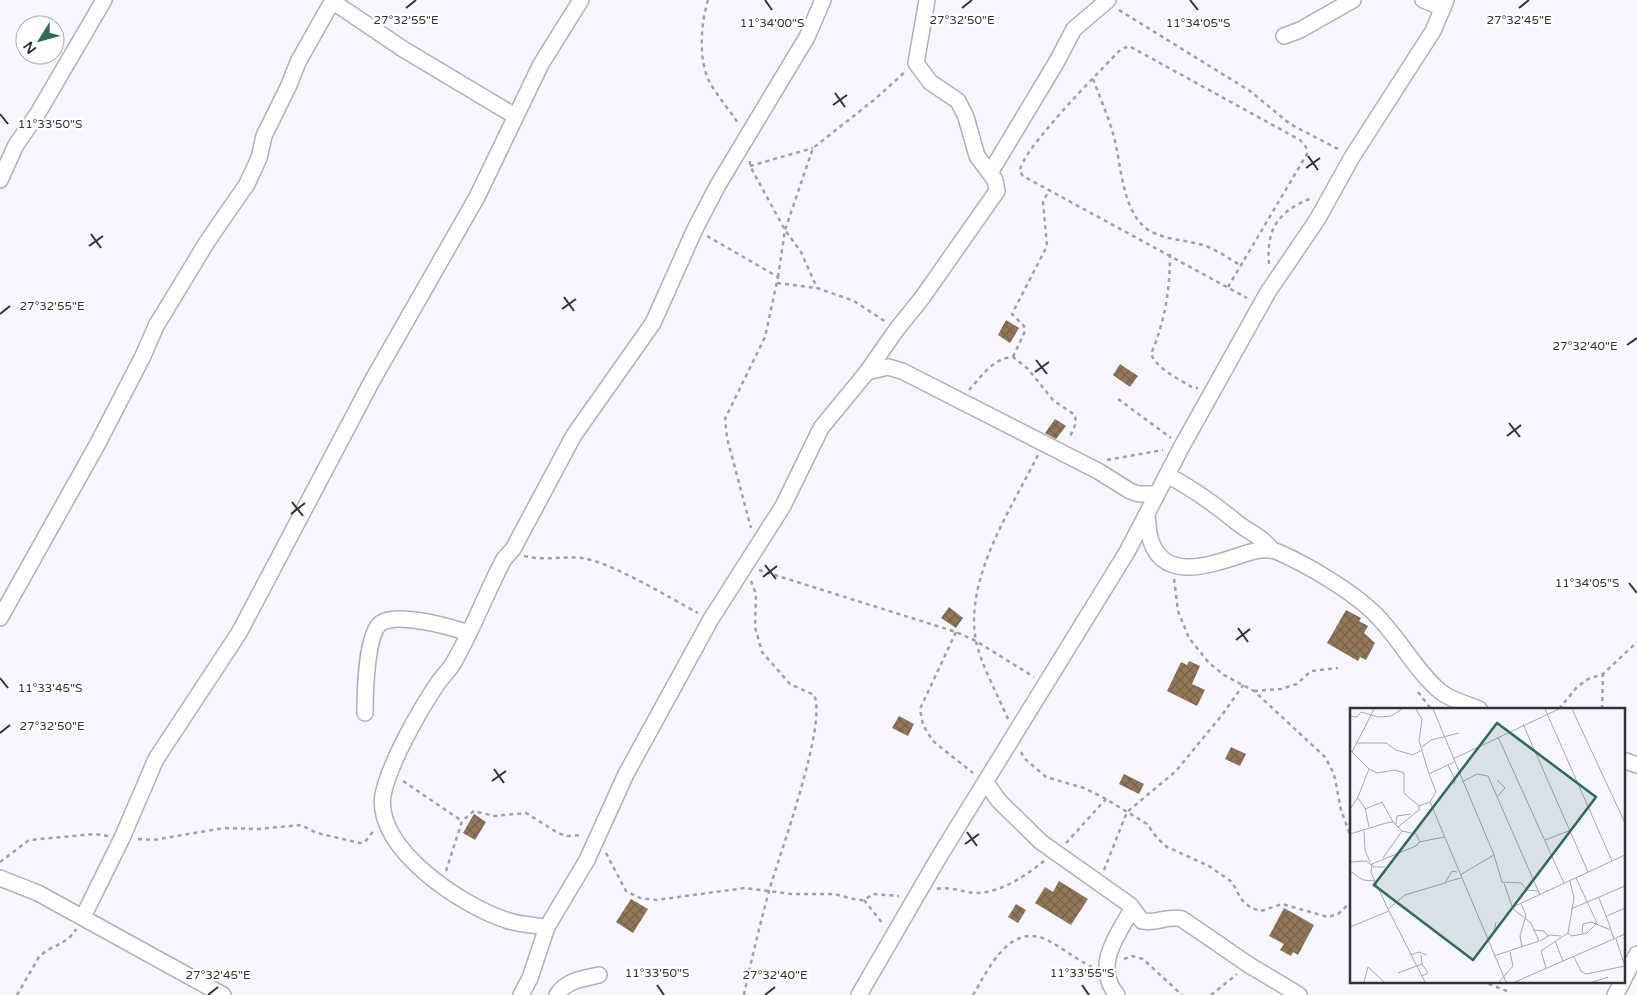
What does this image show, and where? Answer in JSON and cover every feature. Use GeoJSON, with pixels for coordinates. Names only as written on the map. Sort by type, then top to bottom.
{"type":"FeatureCollection","features":[{"type":"Feature","properties":{"kind":"street"},"geometry":{"type":"LineString","coordinates":[[0,180],[16,145],[38,113],[104,0]]}},
{"type":"Feature","properties":{"kind":"street"},"geometry":{"type":"LineString","coordinates":[[83,917],[122,838],[156,759],[239,633],[372,381],[477,198],[541,64],[580,0]]}},
{"type":"Feature","properties":{"kind":"street"},"geometry":{"type":"LineString","coordinates":[[547,927],[506,920],[480,908],[442,884],[413,862],[399,846],[385,822],[384,794],[391,773],[412,728],[438,683],[453,664],[504,559],[513,549],[574,435],[653,323],[695,229],[727,168],[807,37],[823,0]]}},
{"type":"Feature","properties":{"kind":"street"},"geometry":{"type":"LineString","coordinates":[[522,995],[530,978],[547,927],[587,860],[626,774],[711,619],[783,506],[821,428],[867,372],[896,329],[922,298],[997,191],[998,186],[976,156],[966,117],[958,101],[930,82],[916,62],[927,0]]}},
{"type":"Feature","properties":{"kind":"street"},"geometry":{"type":"LineString","coordinates":[[990,173],[1056,63],[1074,29],[1106,0]]}},
{"type":"Feature","properties":{"kind":"street"},"geometry":{"type":"LineString","coordinates":[[1284,36],[1300,30],[1353,0]]}},
{"type":"Feature","properties":{"kind":"street"},"geometry":{"type":"LineString","coordinates":[[859,995],[916,895],[1015,736],[1147,515],[1182,446],[1264,298],[1318,220],[1352,157],[1424,46],[1444,4],[1423,0]]}},
{"type":"Feature","properties":{"kind":"street"},"geometry":{"type":"LineString","coordinates":[[0,618],[97,445],[143,356],[156,326],[207,242],[247,184],[259,158],[264,136],[298,62],[332,1],[403,49],[515,116]]}},
{"type":"Feature","properties":{"kind":"street"},"geometry":{"type":"LineString","coordinates":[[884,346],[893,368]]}},
{"type":"Feature","properties":{"kind":"street"},"geometry":{"type":"LineString","coordinates":[[867,372],[893,368],[1062,452],[1130,491],[1139,494],[1157,494]]}},
{"type":"Feature","properties":{"kind":"street"},"geometry":{"type":"LineString","coordinates":[[1167,475],[1199,492],[1234,520],[1265,541],[1272,550],[1326,579],[1367,605],[1396,637],[1439,691],[1477,708]]}},
{"type":"Feature","properties":{"kind":"street"},"geometry":{"type":"LineString","coordinates":[[1147,515],[1149,534],[1155,548],[1162,558],[1172,565],[1184,568],[1205,565],[1248,552],[1272,550]]}},
{"type":"Feature","properties":{"kind":"street"},"geometry":{"type":"LineString","coordinates":[[365,713],[365,686],[372,639],[376,628],[381,623],[392,619],[443,625],[469,633]]}},
{"type":"Feature","properties":{"kind":"street"},"geometry":{"type":"LineString","coordinates":[[1624,760],[1637,765]]}},
{"type":"Feature","properties":{"kind":"street"},"geometry":{"type":"LineString","coordinates":[[986,783],[1000,801],[1055,853],[1100,882],[1130,905],[1137,917],[1150,922],[1169,917],[1182,919],[1249,965],[1299,995]]}},
{"type":"Feature","properties":{"kind":"street"},"geometry":{"type":"LineString","coordinates":[[0,878],[38,893],[223,995]]}},
{"type":"Feature","properties":{"kind":"street"},"geometry":{"type":"LineString","coordinates":[[1117,995],[1109,983],[1105,966],[1116,938],[1132,909]]}},
{"type":"Feature","properties":{"kind":"street"},"geometry":{"type":"LineString","coordinates":[[1624,979],[1637,954]]}},
{"type":"Feature","properties":{"kind":"street"},"geometry":{"type":"LineString","coordinates":[[557,995],[561,989],[572,982],[599,975]]}},
{"type":"Feature","properties":{"kind":"street"},"geometry":{"type":"LineString","coordinates":[[1614,995],[1622,982]]}},
{"type":"Feature","properties":{"kind":"path"},"geometry":{"type":"LineString","coordinates":[[708,0],[703,17],[702,45],[709,80],[747,138],[750,166],[785,230],[801,252],[817,288]]}},
{"type":"Feature","properties":{"kind":"path"},"geometry":{"type":"LineString","coordinates":[[1106,0],[1250,91],[1290,124],[1352,157]]}},
{"type":"Feature","properties":{"kind":"path"},"geometry":{"type":"LineString","coordinates":[[1228,288],[1307,154],[1306,147],[1300,140],[1129,46],[1120,50],[1043,133],[1019,168],[1023,176],[1170,254],[1228,288],[1264,298],[1270,269],[1268,250],[1270,236],[1275,224],[1300,203],[1332,194]]}},
{"type":"Feature","properties":{"kind":"path"},"geometry":{"type":"LineString","coordinates":[[750,166],[813,148],[874,100],[916,62]]}},
{"type":"Feature","properties":{"kind":"path"},"geometry":{"type":"LineString","coordinates":[[1093,79],[1114,137],[1133,212],[1143,226],[1162,236],[1201,244],[1240,265]]}},
{"type":"Feature","properties":{"kind":"path"},"geometry":{"type":"LineString","coordinates":[[756,550],[727,438],[725,419],[765,337],[778,277],[785,230],[813,148]]}},
{"type":"Feature","properties":{"kind":"path"},"geometry":{"type":"LineString","coordinates":[[1013,357],[1025,331],[1024,326],[1012,314],[1047,246],[1043,202],[1049,190]]}},
{"type":"Feature","properties":{"kind":"path"},"geometry":{"type":"LineString","coordinates":[[695,229],[778,277]]}},
{"type":"Feature","properties":{"kind":"path"},"geometry":{"type":"LineString","coordinates":[[1170,254],[1166,310],[1162,327],[1151,354],[1154,361],[1162,368],[1193,388],[1215,388]]}},
{"type":"Feature","properties":{"kind":"path"},"geometry":{"type":"LineString","coordinates":[[777,282],[817,288],[854,301],[896,329]]}},
{"type":"Feature","properties":{"kind":"path"},"geometry":{"type":"LineString","coordinates":[[959,400],[996,361],[1002,358],[1013,357],[1028,369],[1053,400],[1075,415],[1076,424],[1062,452]]}},
{"type":"Feature","properties":{"kind":"path"},"geometry":{"type":"LineString","coordinates":[[1118,399],[1182,446]]}},
{"type":"Feature","properties":{"kind":"path"},"geometry":{"type":"LineString","coordinates":[[1043,444],[981,570],[974,602],[976,641],[1024,758],[1046,776],[1084,788],[1147,824],[1157,838],[1167,847],[1210,866],[1232,882],[1241,899],[1251,908],[1261,911],[1282,904],[1328,917],[1338,914],[1350,903]]}},
{"type":"Feature","properties":{"kind":"path"},"geometry":{"type":"LineString","coordinates":[[1084,464],[1182,446]]}},
{"type":"Feature","properties":{"kind":"path"},"geometry":{"type":"LineString","coordinates":[[513,549],[524,556],[542,560],[583,558],[611,568],[711,619]]}},
{"type":"Feature","properties":{"kind":"path"},"geometry":{"type":"LineString","coordinates":[[1172,565],[1178,611],[1189,638],[1209,663],[1224,676],[1244,684],[1254,691],[1325,757],[1334,774],[1341,810],[1350,834]]}},
{"type":"Feature","properties":{"kind":"path"},"geometry":{"type":"LineString","coordinates":[[746,566],[956,632],[976,641],[1046,684]]}},
{"type":"Feature","properties":{"kind":"path"},"geometry":{"type":"LineString","coordinates":[[744,995],[769,892],[808,771],[816,708],[814,696],[790,684],[762,652],[754,627],[756,594],[746,566]]}},
{"type":"Feature","properties":{"kind":"path"},"geometry":{"type":"LineString","coordinates":[[956,632],[920,709],[923,725],[933,740],[986,783]]}},
{"type":"Feature","properties":{"kind":"path"},"geometry":{"type":"LineString","coordinates":[[1560,708],[1577,687],[1588,679],[1603,674],[1637,642]]}},
{"type":"Feature","properties":{"kind":"path"},"geometry":{"type":"LineString","coordinates":[[1254,691],[1281,689],[1297,684],[1311,671],[1338,668]]}},
{"type":"Feature","properties":{"kind":"path"},"geometry":{"type":"LineString","coordinates":[[1602,708],[1603,674]]}},
{"type":"Feature","properties":{"kind":"path"},"geometry":{"type":"LineString","coordinates":[[1100,882],[1127,812],[1176,771],[1222,716],[1244,684]]}},
{"type":"Feature","properties":{"kind":"path"},"geometry":{"type":"LineString","coordinates":[[391,773],[462,821]]}},
{"type":"Feature","properties":{"kind":"path"},"geometry":{"type":"LineString","coordinates":[[864,900],[873,894],[916,895],[943,888],[977,893],[997,889],[1020,879],[1055,853],[1079,830],[1106,799]]}},
{"type":"Feature","properties":{"kind":"path"},"geometry":{"type":"LineString","coordinates":[[442,884],[462,821],[474,811],[494,816],[526,813],[567,836],[588,834],[596,837],[626,891],[640,898],[656,900],[713,894],[745,888],[769,892],[834,894],[864,900],[892,937]]}},
{"type":"Feature","properties":{"kind":"path"},"geometry":{"type":"LineString","coordinates":[[0,862],[29,840],[95,834],[153,840],[209,830],[258,829],[301,825],[317,833],[360,843],[365,842],[376,828],[385,822]]}},
{"type":"Feature","properties":{"kind":"path"},"geometry":{"type":"LineString","coordinates":[[17,995],[39,957],[44,952],[66,942],[83,917]]}},
{"type":"Feature","properties":{"kind":"path"},"geometry":{"type":"LineString","coordinates":[[973,995],[992,960],[1010,943],[1022,938],[1035,936],[1047,940],[1091,966],[1105,966],[1138,956],[1182,995]]}},
{"type":"Feature","properties":{"kind":"path"},"geometry":{"type":"LineString","coordinates":[[1211,995],[1249,965]]}},
{"type":"Feature","properties":{"kind":"path"},"geometry":{"type":"LineString","coordinates":[[1484,982],[1507,991]]}},
{"type":"Feature","properties":{"kind":"building"},"geometry":{"type":"Polygon","coordinates":[[[1006,320],[1019,328],[1010,343],[998,335],[1006,320]]]}},
{"type":"Feature","properties":{"kind":"building"},"geometry":{"type":"Polygon","coordinates":[[[1120,364],[1138,376],[1130,387],[1113,375],[1120,364]]]}},
{"type":"Feature","properties":{"kind":"building"},"geometry":{"type":"Polygon","coordinates":[[[1055,419],[1066,426],[1056,439],[1045,433],[1055,419]]]}},
{"type":"Feature","properties":{"kind":"building"},"geometry":{"type":"Polygon","coordinates":[[[949,607],[963,618],[956,628],[941,618],[949,607]]]}},
{"type":"Feature","properties":{"kind":"building"},"geometry":{"type":"Polygon","coordinates":[[[1346,610],[1361,618],[1359,621],[1368,626],[1364,633],[1375,643],[1366,660],[1360,657],[1358,661],[1327,643],[1346,610]]]}},
{"type":"Feature","properties":{"kind":"building"},"geometry":{"type":"Polygon","coordinates":[[[1189,661],[1200,666],[1192,684],[1205,690],[1197,706],[1167,691],[1181,662],[1187,665],[1189,661]]]}},
{"type":"Feature","properties":{"kind":"building"},"geometry":{"type":"Polygon","coordinates":[[[899,716],[914,724],[908,736],[892,728],[899,716]]]}},
{"type":"Feature","properties":{"kind":"building"},"geometry":{"type":"Polygon","coordinates":[[[1231,747],[1246,754],[1240,766],[1225,759],[1231,747]]]}},
{"type":"Feature","properties":{"kind":"building"},"geometry":{"type":"Polygon","coordinates":[[[1124,774],[1144,784],[1139,794],[1119,784],[1124,774]]]}},
{"type":"Feature","properties":{"kind":"building"},"geometry":{"type":"Polygon","coordinates":[[[474,814],[486,822],[475,840],[463,833],[474,814]]]}},
{"type":"Feature","properties":{"kind":"building"},"geometry":{"type":"Polygon","coordinates":[[[1059,881],[1088,899],[1071,925],[1035,903],[1045,887],[1053,892],[1059,881]]]}},
{"type":"Feature","properties":{"kind":"building"},"geometry":{"type":"Polygon","coordinates":[[[631,899],[648,909],[633,933],[616,922],[631,899]]]}},
{"type":"Feature","properties":{"kind":"building"},"geometry":{"type":"Polygon","coordinates":[[[1016,904],[1026,910],[1018,923],[1008,917],[1016,904]]]}},
{"type":"Feature","properties":{"kind":"building"},"geometry":{"type":"Polygon","coordinates":[[[1284,908],[1314,925],[1298,955],[1293,952],[1291,956],[1280,950],[1284,944],[1269,936],[1284,908]]]}}]}
